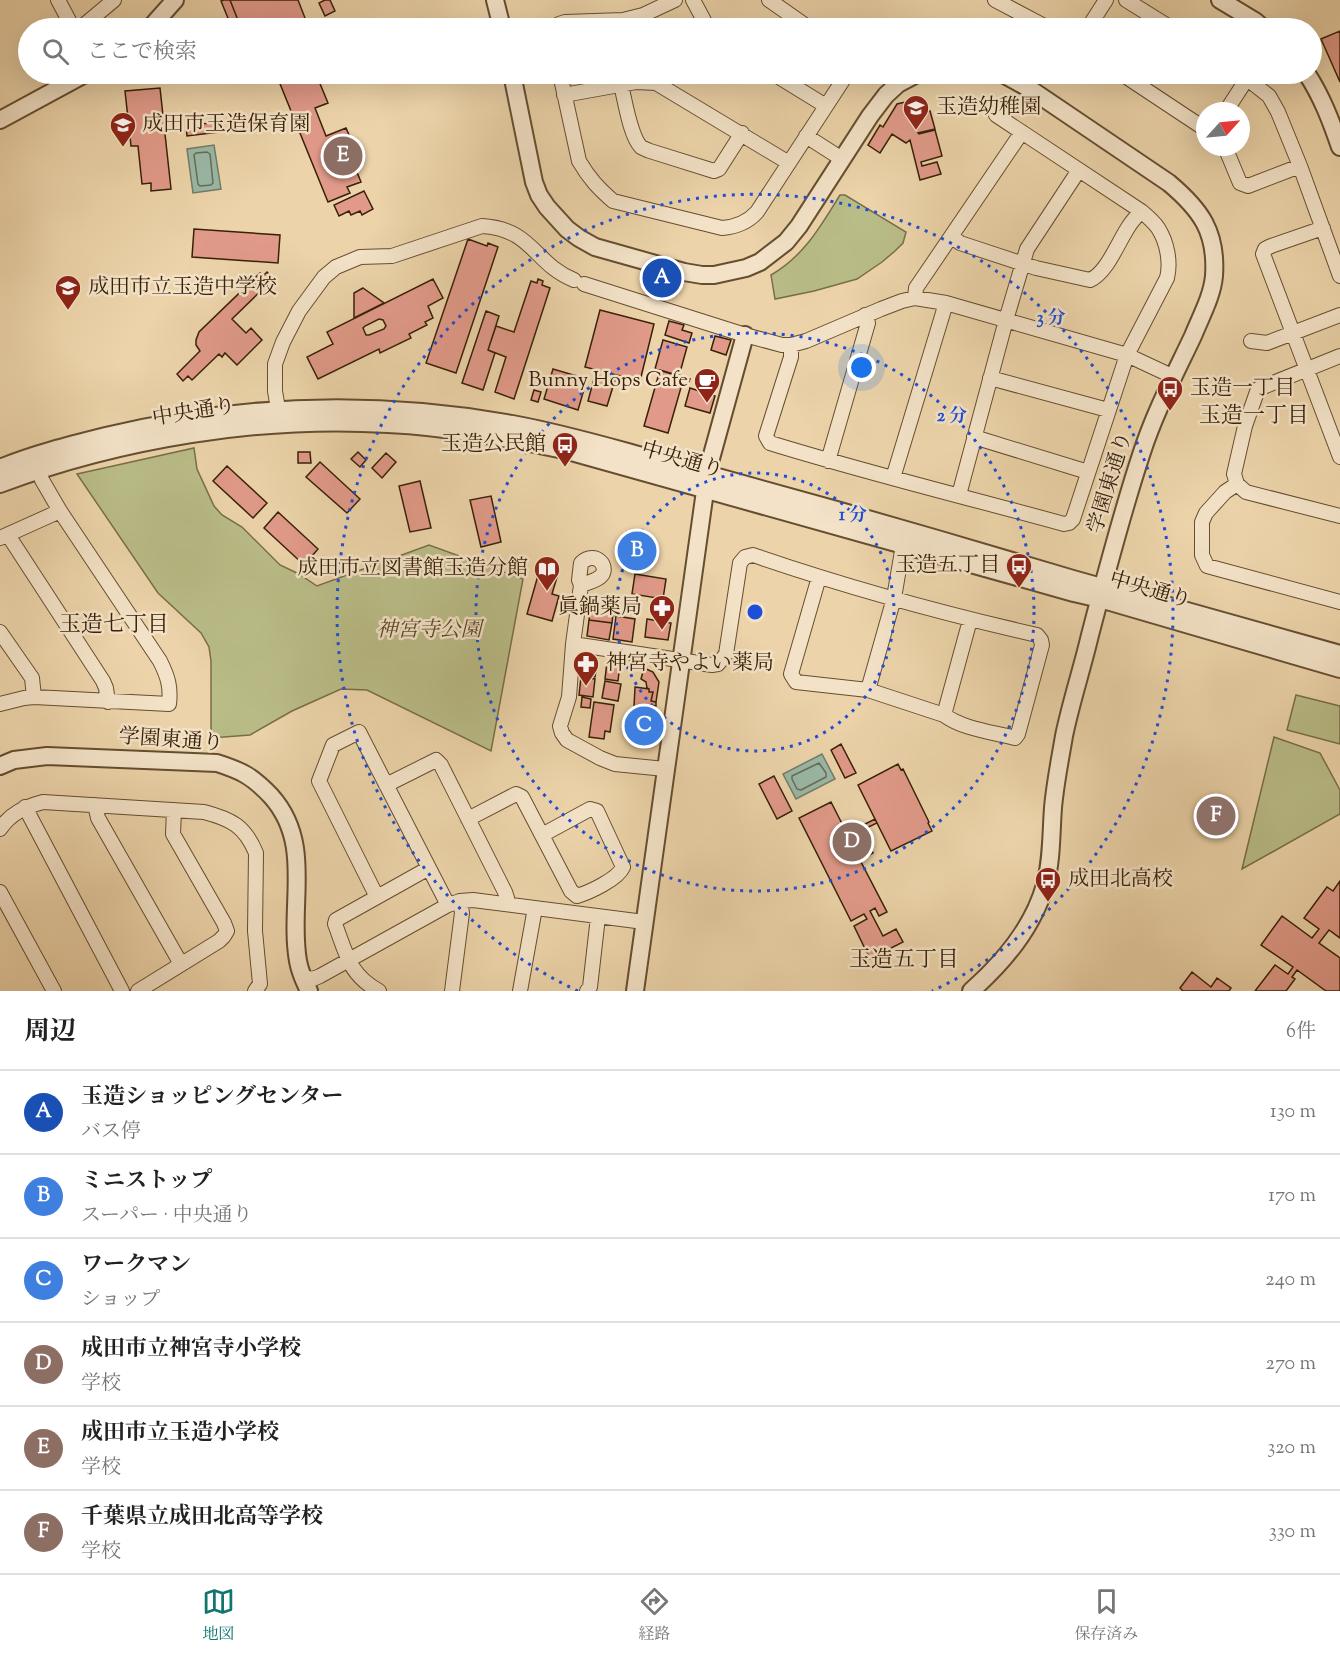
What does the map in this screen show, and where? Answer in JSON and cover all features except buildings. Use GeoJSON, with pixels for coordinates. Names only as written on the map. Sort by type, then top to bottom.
{"type":"FeatureCollection","features":[{"type":"Feature","properties":{"kind":"street"},"geometry":{"type":"LineString","coordinates":[[57,0],[67,18]]}},
{"type":"Feature","properties":{"kind":"street"},"geometry":{"type":"LineString","coordinates":[[93,18],[114,0]]}},
{"type":"Feature","properties":{"kind":"street"},"geometry":{"type":"LineString","coordinates":[[159,18],[175,0]]}},
{"type":"Feature","properties":{"kind":"street"},"geometry":{"type":"LineString","coordinates":[[495,0],[500,18]]}},
{"type":"Feature","properties":{"kind":"street"},"geometry":{"type":"LineString","coordinates":[[631,18],[675,0]]}},
{"type":"Feature","properties":{"kind":"street"},"geometry":{"type":"LineString","coordinates":[[693,0],[703,18]]}},
{"type":"Feature","properties":{"kind":"street"},"geometry":{"type":"LineString","coordinates":[[769,0],[795,18]]}},
{"type":"Feature","properties":{"kind":"street"},"geometry":{"type":"LineString","coordinates":[[995,0],[1029,18]]}},
{"type":"Feature","properties":{"kind":"street"},"geometry":{"type":"LineString","coordinates":[[1094,18],[1106,0]]}},
{"type":"Feature","properties":{"kind":"street"},"geometry":{"type":"LineString","coordinates":[[1126,0],[1155,18]]}},
{"type":"Feature","properties":{"kind":"street"},"geometry":{"type":"LineString","coordinates":[[1220,0],[1250,18]]}},
{"type":"Feature","properties":{"kind":"street"},"geometry":{"type":"LineString","coordinates":[[0,120],[67,84]]}},
{"type":"Feature","properties":{"kind":"street"},"geometry":{"type":"LineString","coordinates":[[514,84],[534,182],[547,207],[567,229],[594,247],[660,266],[702,275],[714,275],[746,268],[760,262],[786,243],[886,95],[898,84]]}},
{"type":"Feature","properties":{"kind":"street"},"geometry":{"type":"LineString","coordinates":[[562,84],[579,160],[599,190],[614,201],[712,226],[729,227],[747,221],[757,212],[840,84]]}},
{"type":"Feature","properties":{"kind":"street"},"geometry":{"type":"LineString","coordinates":[[564,95],[626,84]]}},
{"type":"Feature","properties":{"kind":"street"},"geometry":{"type":"LineString","coordinates":[[658,84],[789,163]]}},
{"type":"Feature","properties":{"kind":"street"},"geometry":{"type":"LineString","coordinates":[[792,84],[826,106]]}},
{"type":"Feature","properties":{"kind":"street","name":"学園東通り"},"geometry":{"type":"LineString","coordinates":[[971,991],[1009,954],[1018,941],[1036,908],[1045,884],[1051,853],[1053,806],[1064,736],[1101,593],[1142,451],[1209,299],[1214,278],[1214,258],[1210,234],[1197,209],[1169,183],[1021,84]]}},
{"type":"Feature","properties":{"kind":"street"},"geometry":{"type":"LineString","coordinates":[[1137,84],[1196,123]]}},
{"type":"Feature","properties":{"kind":"street"},"geometry":{"type":"LineString","coordinates":[[1231,102],[1241,84]]}},
{"type":"Feature","properties":{"kind":"street"},"geometry":{"type":"LineString","coordinates":[[1256,84],[1269,96],[1278,112],[1340,276]]}},
{"type":"Feature","properties":{"kind":"street"},"geometry":{"type":"LineString","coordinates":[[1313,84],[1326,108],[1340,147]]}},
{"type":"Feature","properties":{"kind":"street"},"geometry":{"type":"LineString","coordinates":[[621,85],[633,130],[642,148],[714,171],[719,169],[742,134]]}},
{"type":"Feature","properties":{"kind":"street"},"geometry":{"type":"LineString","coordinates":[[791,345],[791,357],[766,436],[770,443],[828,461],[1064,524],[1073,519],[1127,355],[1167,278],[1170,266],[1158,227],[1141,211],[996,115]]}},
{"type":"Feature","properties":{"kind":"street"},"geometry":{"type":"LineString","coordinates":[[915,298],[916,288],[1022,132]]}},
{"type":"Feature","properties":{"kind":"street"},"geometry":{"type":"LineString","coordinates":[[806,136],[842,159]]}},
{"type":"Feature","properties":{"kind":"street"},"geometry":{"type":"LineString","coordinates":[[1229,156],[1240,183],[1248,186],[1300,166]]}},
{"type":"Feature","properties":{"kind":"street"},"geometry":{"type":"LineString","coordinates":[[958,495],[1027,249],[1079,170]]}},
{"type":"Feature","properties":{"kind":"street"},"geometry":{"type":"LineString","coordinates":[[952,237],[960,243],[1023,263],[1089,280],[1096,277],[1102,270],[1130,224],[1141,211]]}},
{"type":"Feature","properties":{"kind":"street"},"geometry":{"type":"LineString","coordinates":[[279,417],[274,380],[275,364],[298,311],[324,277],[336,267],[360,257],[392,256],[482,226],[496,227],[521,238],[548,265],[564,276],[579,282],[782,345],[806,341],[866,315],[915,298],[946,303],[1127,355],[1174,377]]}},
{"type":"Feature","properties":{"kind":"street"},"geometry":{"type":"LineString","coordinates":[[1323,228],[1271,246],[1265,249],[1263,254],[1340,457]]}},
{"type":"Feature","properties":{"kind":"street"},"geometry":{"type":"LineString","coordinates":[[893,478],[946,303]]}},
{"type":"Feature","properties":{"kind":"street"},"geometry":{"type":"LineString","coordinates":[[828,461],[868,323],[866,315]]}},
{"type":"Feature","properties":{"kind":"street"},"geometry":{"type":"LineString","coordinates":[[1251,341],[1268,343],[1340,315]]}},
{"type":"Feature","properties":{"kind":"street"},"geometry":{"type":"LineString","coordinates":[[635,991],[707,473],[745,335]]}},
{"type":"Feature","properties":{"kind":"street"},"geometry":{"type":"LineString","coordinates":[[1340,356],[1258,389],[1245,426],[1234,474],[1237,484],[1246,492],[1340,516]]}},
{"type":"Feature","properties":{"kind":"street"},"geometry":{"type":"LineString","coordinates":[[990,378],[1108,410]]}},
{"type":"Feature","properties":{"kind":"street","name":"中央通り"},"geometry":{"type":"LineString","coordinates":[[0,484],[39,470],[131,446],[236,428],[279,417],[338,408],[389,409],[470,417],[569,436],[707,473],[1101,593],[1340,669]]}},
{"type":"Feature","properties":{"kind":"street","name":"中央通り"},"geometry":{"type":"LineString","coordinates":[[0,468],[122,432],[174,421],[248,412],[279,417],[452,430],[507,438],[568,451],[1074,593],[1101,593],[1340,654]]}},
{"type":"Feature","properties":{"kind":"street"},"geometry":{"type":"LineString","coordinates":[[974,437],[1088,471]]}},
{"type":"Feature","properties":{"kind":"street"},"geometry":{"type":"LineString","coordinates":[[0,705],[34,697],[169,704],[171,691],[168,677],[160,662],[60,511],[42,480],[39,470]]}},
{"type":"Feature","properties":{"kind":"street"},"geometry":{"type":"LineString","coordinates":[[1237,484],[1225,492],[1206,513],[1203,522],[1202,555],[1207,566],[1340,602]]}},
{"type":"Feature","properties":{"kind":"street"},"geometry":{"type":"LineString","coordinates":[[60,511],[4,536],[103,681],[108,702]]}},
{"type":"Feature","properties":{"kind":"street"},"geometry":{"type":"LineString","coordinates":[[868,690],[894,598],[903,545]]}},
{"type":"Feature","properties":{"kind":"street"},"geometry":{"type":"LineString","coordinates":[[573,644],[712,665],[718,664],[727,650],[740,563],[745,557],[753,555],[819,577],[970,620],[1037,635],[1042,645],[1015,738],[952,721],[944,715],[868,690],[796,682],[791,674],[819,577]]}},
{"type":"Feature","properties":{"kind":"street"},"geometry":{"type":"LineString","coordinates":[[581,585],[569,697],[560,726],[567,740],[600,758],[615,764],[665,769]]}},
{"type":"Feature","properties":{"kind":"street"},"geometry":{"type":"LineString","coordinates":[[944,715],[970,620]]}},
{"type":"Feature","properties":{"kind":"street"},"geometry":{"type":"LineString","coordinates":[[0,632],[32,678],[34,697]]}},
{"type":"Feature","properties":{"kind":"street"},"geometry":{"type":"LineString","coordinates":[[376,897],[319,781],[333,745],[359,732],[429,868],[462,912],[452,991]]}},
{"type":"Feature","properties":{"kind":"street","name":"学園東通り"},"geometry":{"type":"LineString","coordinates":[[0,766],[14,760],[47,756],[217,763],[240,771],[257,781],[280,806],[294,839],[297,858],[296,942],[298,961],[306,984]]}},
{"type":"Feature","properties":{"kind":"street"},"geometry":{"type":"LineString","coordinates":[[386,785],[436,760],[441,765],[507,898],[507,904]]}},
{"type":"Feature","properties":{"kind":"street"},"geometry":{"type":"LineString","coordinates":[[468,819],[516,795],[522,797],[571,891],[577,896]]}},
{"type":"Feature","properties":{"kind":"street"},"geometry":{"type":"LineString","coordinates":[[0,829],[9,818],[25,807],[43,802],[204,812],[222,817],[240,827],[252,843],[256,853],[255,931],[260,984],[255,991]]}},
{"type":"Feature","properties":{"kind":"street"},"geometry":{"type":"LineString","coordinates":[[95,805],[98,818],[181,964]]}},
{"type":"Feature","properties":{"kind":"street"},"geometry":{"type":"LineString","coordinates":[[25,807],[122,991]]}},
{"type":"Feature","properties":{"kind":"street"},"geometry":{"type":"LineString","coordinates":[[542,835],[590,809],[597,811],[623,867],[618,876],[586,894],[577,896]]}},
{"type":"Feature","properties":{"kind":"street"},"geometry":{"type":"LineString","coordinates":[[138,991],[219,941],[227,931],[173,834],[174,810]]}},
{"type":"Feature","properties":{"kind":"street"},"geometry":{"type":"LineString","coordinates":[[379,991],[357,975],[348,960],[335,924],[336,920],[429,868]]}},
{"type":"Feature","properties":{"kind":"street"},"geometry":{"type":"LineString","coordinates":[[0,892],[54,991]]}},
{"type":"Feature","properties":{"kind":"street"},"geometry":{"type":"LineString","coordinates":[[573,913],[577,896]]}},
{"type":"Feature","properties":{"kind":"street"},"geometry":{"type":"LineString","coordinates":[[306,984],[454,903],[473,900],[644,922]]}},
{"type":"Feature","properties":{"kind":"street"},"geometry":{"type":"LineString","coordinates":[[520,991],[535,908]]}},
{"type":"Feature","properties":{"kind":"street"},"geometry":{"type":"LineString","coordinates":[[587,991],[590,987],[598,917]]}},
{"type":"Feature","properties":{"kind":"green space"},"geometry":{"type":"Polygon","coordinates":[[[840,195],[845,195],[906,232],[903,243],[882,262],[857,279],[775,299],[771,275],[802,250],[840,195]]]}},
{"type":"Feature","properties":{"kind":"green space","name":"神宮寺公園"},"geometry":{"type":"Polygon","coordinates":[[[194,448],[197,469],[214,506],[222,515],[242,527],[280,565],[317,586],[429,545],[523,579],[491,751],[367,690],[341,689],[292,711],[250,735],[211,738],[209,647],[201,633],[158,593],[77,474],[194,448]]]}},
{"type":"Feature","properties":{"kind":"green space"},"geometry":{"type":"Polygon","coordinates":[[[1296,695],[1340,706],[1340,744],[1287,730],[1296,695]]]}},
{"type":"Feature","properties":{"kind":"green space"},"geometry":{"type":"Polygon","coordinates":[[[1274,737],[1320,753],[1340,790],[1340,814],[1242,869],[1274,737]]]}},
{"type":"Feature","properties":{"kind":"water"},"geometry":{"type":"Polygon","coordinates":[[[214,145],[221,189],[193,193],[187,149],[214,145]]]}},
{"type":"Feature","properties":{"kind":"water"},"geometry":{"type":"Polygon","coordinates":[[[822,754],[835,779],[796,799],[783,774],[822,754]]]}},
{"type":"Feature","properties":{"kind":"place","name":"玉造幼稚園"},"geometry":{"type":"Point","coordinates":[916,131]}},
{"type":"Feature","properties":{"kind":"place","name":"成田市玉造保育園"},"geometry":{"type":"Point","coordinates":[123,148]}},
{"type":"Feature","properties":{"kind":"place","name":"成田市立玉造小学校"},"geometry":{"type":"Point","coordinates":[343,156]}},
{"type":"Feature","properties":{"kind":"place","name":"玉造ショッピングセンター"},"geometry":{"type":"Point","coordinates":[662,278]}},
{"type":"Feature","properties":{"kind":"place","name":"成田市立玉造中学校"},"geometry":{"type":"Point","coordinates":[68,311]}},
{"type":"Feature","properties":{"kind":"place","name":"Bunny Hops Cafe"},"geometry":{"type":"Point","coordinates":[707,404]}},
{"type":"Feature","properties":{"kind":"place","name":"玉造一丁目"},"geometry":{"type":"Point","coordinates":[1170,412]}},
{"type":"Feature","properties":{"kind":"place","name":"玉造公民館"},"geometry":{"type":"Point","coordinates":[565,468]}},
{"type":"Feature","properties":{"kind":"place","name":"ミニストップ"},"geometry":{"type":"Point","coordinates":[637,551]}},
{"type":"Feature","properties":{"kind":"place","name":"玉造五丁目"},"geometry":{"type":"Point","coordinates":[1019,589]}},
{"type":"Feature","properties":{"kind":"place","name":"成田市立図書館玉造分館"},"geometry":{"type":"Point","coordinates":[547,592]}},
{"type":"Feature","properties":{"kind":"place","name":"眞鍋薬局"},"geometry":{"type":"Point","coordinates":[662,631]}},
{"type":"Feature","properties":{"kind":"place","name":"神宮寺やよい薬局"},"geometry":{"type":"Point","coordinates":[586,687]}},
{"type":"Feature","properties":{"kind":"place","name":"ワークマン"},"geometry":{"type":"Point","coordinates":[644,726]}},
{"type":"Feature","properties":{"kind":"place","name":"千葉県立成田北高等学校"},"geometry":{"type":"Point","coordinates":[1216,816]}},
{"type":"Feature","properties":{"kind":"place","name":"成田市立神宮寺小学校"},"geometry":{"type":"Point","coordinates":[852,842]}},
{"type":"Feature","properties":{"kind":"place","name":"成田北高校"},"geometry":{"type":"Point","coordinates":[1048,903]}},
{"type":"Feature","properties":{"kind":"district","name":"玉造一丁目"},"geometry":{"type":"Point","coordinates":[1254,417]}},
{"type":"Feature","properties":{"kind":"district","name":"玉造七丁目"},"geometry":{"type":"Point","coordinates":[114,626]}},
{"type":"Feature","properties":{"kind":"district","name":"玉造五丁目"},"geometry":{"type":"Point","coordinates":[904,961]}}]}
